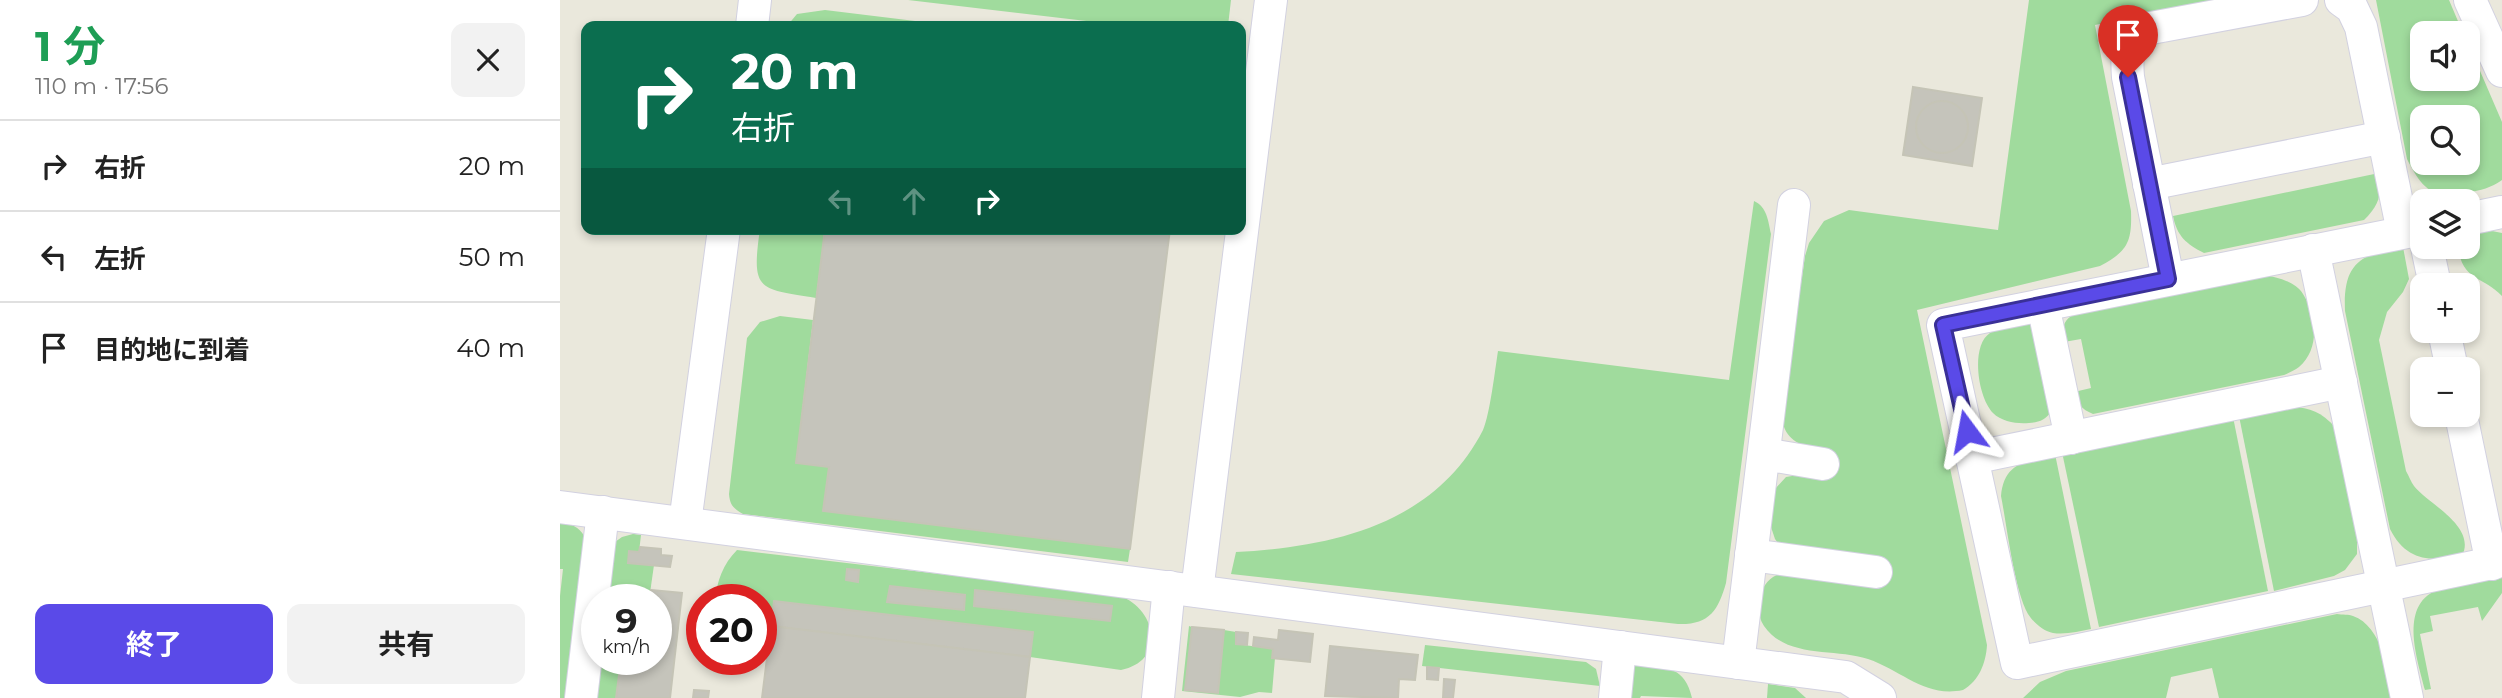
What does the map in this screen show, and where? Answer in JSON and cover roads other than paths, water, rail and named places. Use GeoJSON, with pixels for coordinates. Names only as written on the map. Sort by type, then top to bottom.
{"type":"FeatureCollection","features":[{"type":"Feature","properties":{"kind":"lane"},"geometry":{"type":"LineString","coordinates":[[753,21],[755,0]]}},
{"type":"Feature","properties":{"kind":"lane"},"geometry":{"type":"LineString","coordinates":[[1246,167],[1271,0]]}},
{"type":"Feature","properties":{"kind":"lane"},"geometry":{"type":"LineString","coordinates":[[2168,279],[2128,77],[2127,55],[2135,37],[2151,28],[2302,0]]}},
{"type":"Feature","properties":{"kind":"lane"},"geometry":{"type":"LineString","coordinates":[[2341,0],[2352,8],[2361,27],[2384,137],[2410,215]]}},
{"type":"Feature","properties":{"kind":"lane"},"geometry":{"type":"LineString","coordinates":[[2470,0],[2502,71]]}},
{"type":"Feature","properties":{"kind":"lane"},"geometry":{"type":"LineString","coordinates":[[2149,184],[2384,137]]}},
{"type":"Feature","properties":{"kind":"lane"},"geometry":{"type":"LineString","coordinates":[[1738,663],[1794,205]]}},
{"type":"Feature","properties":{"kind":"lane"},"geometry":{"type":"LineString","coordinates":[[2480,217],[2502,212]]}},
{"type":"Feature","properties":{"kind":"lane"},"geometry":{"type":"LineString","coordinates":[[685,523],[723,235]]}},
{"type":"Feature","properties":{"kind":"lane"},"geometry":{"type":"LineString","coordinates":[[1158,698],[1183,589],[1236,235]]}},
{"type":"Feature","properties":{"kind":"lane"},"geometry":{"type":"LineString","coordinates":[[2410,237],[2313,250],[1943,325],[2017,663],[2497,562],[2465,427]]}},
{"type":"Feature","properties":{"kind":"lane"},"geometry":{"type":"LineString","coordinates":[[2313,250],[2407,698]]}},
{"type":"Feature","properties":{"kind":"lane"},"geometry":{"type":"LineString","coordinates":[[2043,305],[2071,438]]}},
{"type":"Feature","properties":{"kind":"lane"},"geometry":{"type":"LineString","coordinates":[[1972,458],[2341,382]]}},
{"type":"Feature","properties":{"kind":"lane"},"geometry":{"type":"LineString","coordinates":[[1764,454],[1823,464]]}},
{"type":"Feature","properties":{"kind":"lane"},"geometry":{"type":"LineString","coordinates":[[560,507],[1846,677],[1881,698]]}},
{"type":"Feature","properties":{"kind":"lane"},"geometry":{"type":"LineString","coordinates":[[581,698],[603,512]]}},
{"type":"Feature","properties":{"kind":"lane"},"geometry":{"type":"LineString","coordinates":[[1751,555],[1876,572]]}},
{"type":"Feature","properties":{"kind":"lane"},"geometry":{"type":"LineString","coordinates":[[1615,698],[1620,647]]}}]}
